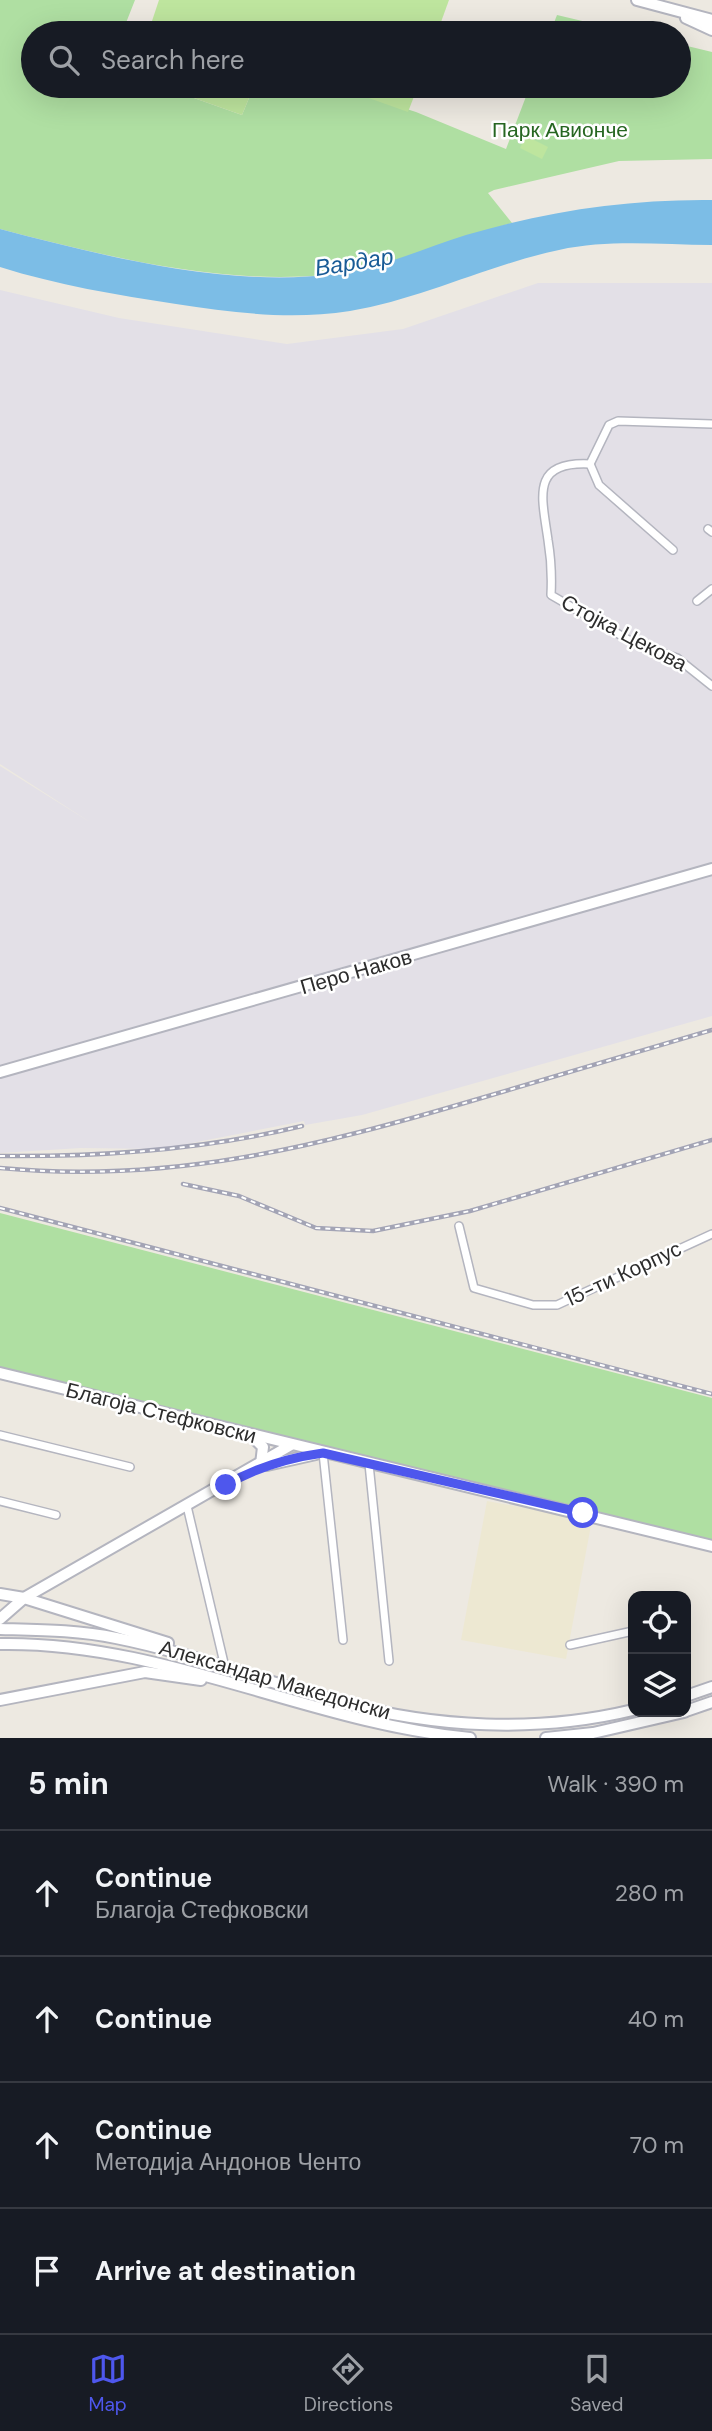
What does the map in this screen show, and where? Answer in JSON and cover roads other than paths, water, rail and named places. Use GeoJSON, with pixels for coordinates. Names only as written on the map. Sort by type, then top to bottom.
{"type":"FeatureCollection","features":[{"type":"Feature","properties":{"kind":"street"},"geometry":{"type":"LineString","coordinates":[[637,0],[712,20]]}},
{"type":"Feature","properties":{"kind":"street"},"geometry":{"type":"LineString","coordinates":[[672,9],[712,30]]}},
{"type":"Feature","properties":{"kind":"street"},"geometry":{"type":"LineString","coordinates":[[673,550],[599,485],[590,464],[609,425],[618,421],[712,424]]}},
{"type":"Feature","properties":{"kind":"street","name":"Стојка Цекова"},"geometry":{"type":"LineString","coordinates":[[590,464],[568,463],[552,472],[545,480],[542,502],[551,568],[551,595],[634,643],[677,658],[712,686]]}},
{"type":"Feature","properties":{"kind":"street"},"geometry":{"type":"LineString","coordinates":[[697,601],[712,589]]}},
{"type":"Feature","properties":{"kind":"street","name":"Перо Наков"},"geometry":{"type":"LineString","coordinates":[[0,1072],[712,869]]}},
{"type":"Feature","properties":{"kind":"street","name":"15-ти Корпус"},"geometry":{"type":"LineString","coordinates":[[458,1226],[474,1287],[546,1307],[712,1234]]}},
{"type":"Feature","properties":{"kind":"street","name":"Благоја Стефковски"},"geometry":{"type":"LineString","coordinates":[[0,1373],[712,1546]]}},
{"type":"Feature","properties":{"kind":"street"},"geometry":{"type":"LineString","coordinates":[[249,1434],[263,1447],[256,1467]]}},
{"type":"Feature","properties":{"kind":"street"},"geometry":{"type":"LineString","coordinates":[[0,1435],[130,1466]]}},
{"type":"Feature","properties":{"kind":"street"},"geometry":{"type":"LineString","coordinates":[[287,1458],[291,1455],[291,1445]]}},
{"type":"Feature","properties":{"kind":"street"},"geometry":{"type":"LineString","coordinates":[[0,1619],[24,1598],[291,1445]]}},
{"type":"Feature","properties":{"kind":"street"},"geometry":{"type":"LineString","coordinates":[[256,1467],[287,1458],[323,1453],[343,1640]]}},
{"type":"Feature","properties":{"kind":"street"},"geometry":{"type":"LineString","coordinates":[[369,1464],[389,1661]]}},
{"type":"Feature","properties":{"kind":"street"},"geometry":{"type":"LineString","coordinates":[[0,1501],[56,1515]]}},
{"type":"Feature","properties":{"kind":"street"},"geometry":{"type":"LineString","coordinates":[[187,1506],[224,1663]]}},
{"type":"Feature","properties":{"kind":"street"},"geometry":{"type":"LineString","coordinates":[[0,1594],[24,1598],[276,1682]]}},
{"type":"Feature","properties":{"kind":"street","name":"Александар Македонски"},"geometry":{"type":"LineString","coordinates":[[0,1629],[69,1630],[114,1637],[182,1653],[340,1702],[446,1722],[547,1724],[628,1711]]}},
{"type":"Feature","properties":{"kind":"street"},"geometry":{"type":"LineString","coordinates":[[570,1645],[628,1632]]}},
{"type":"Feature","properties":{"kind":"street","name":"Александар Македонски"},"geometry":{"type":"LineString","coordinates":[[0,1644],[104,1652],[187,1670],[354,1719],[470,1738]]}},
{"type":"Feature","properties":{"kind":"street"},"geometry":{"type":"LineString","coordinates":[[0,1700],[145,1672],[164,1673],[275,1698]]}},
{"type":"Feature","properties":{"kind":"street"},"geometry":{"type":"LineString","coordinates":[[691,1694],[712,1687]]}},
{"type":"Feature","properties":{"kind":"street"},"geometry":{"type":"LineString","coordinates":[[691,1709],[712,1702]]}},
{"type":"Feature","properties":{"kind":"street"},"geometry":{"type":"LineString","coordinates":[[547,1738],[583,1736],[661,1717]]}},
{"type":"Feature","properties":{"kind":"water","name":"Вардар"},"geometry":{"type":"Polygon","coordinates":[[[712,200],[712,245],[616,244],[559,250],[507,264],[403,299],[328,314],[241,313],[198,307],[87,289],[0,267],[0,229],[123,259],[209,273],[252,277],[335,274],[385,263],[466,235],[557,213],[619,204],[712,200]]]}},
{"type":"Feature","properties":{"kind":"railway"},"geometry":{"type":"LineString","coordinates":[[0,1168],[63,1172],[124,1171],[242,1158],[418,1116],[712,1030]]}},
{"type":"Feature","properties":{"kind":"railway"},"geometry":{"type":"LineString","coordinates":[[0,1156],[152,1150],[227,1141],[302,1126]]}},
{"type":"Feature","properties":{"kind":"railway"},"geometry":{"type":"LineString","coordinates":[[183,1184],[239,1196],[316,1228],[373,1231],[470,1211],[712,1140]]}},
{"type":"Feature","properties":{"kind":"railway"},"geometry":{"type":"LineString","coordinates":[[0,1208],[712,1394]]}},
{"type":"Feature","properties":{"kind":"park label","name":"Парк Авионче"},"geometry":{"type":"Point","coordinates":[560,130]}}]}
